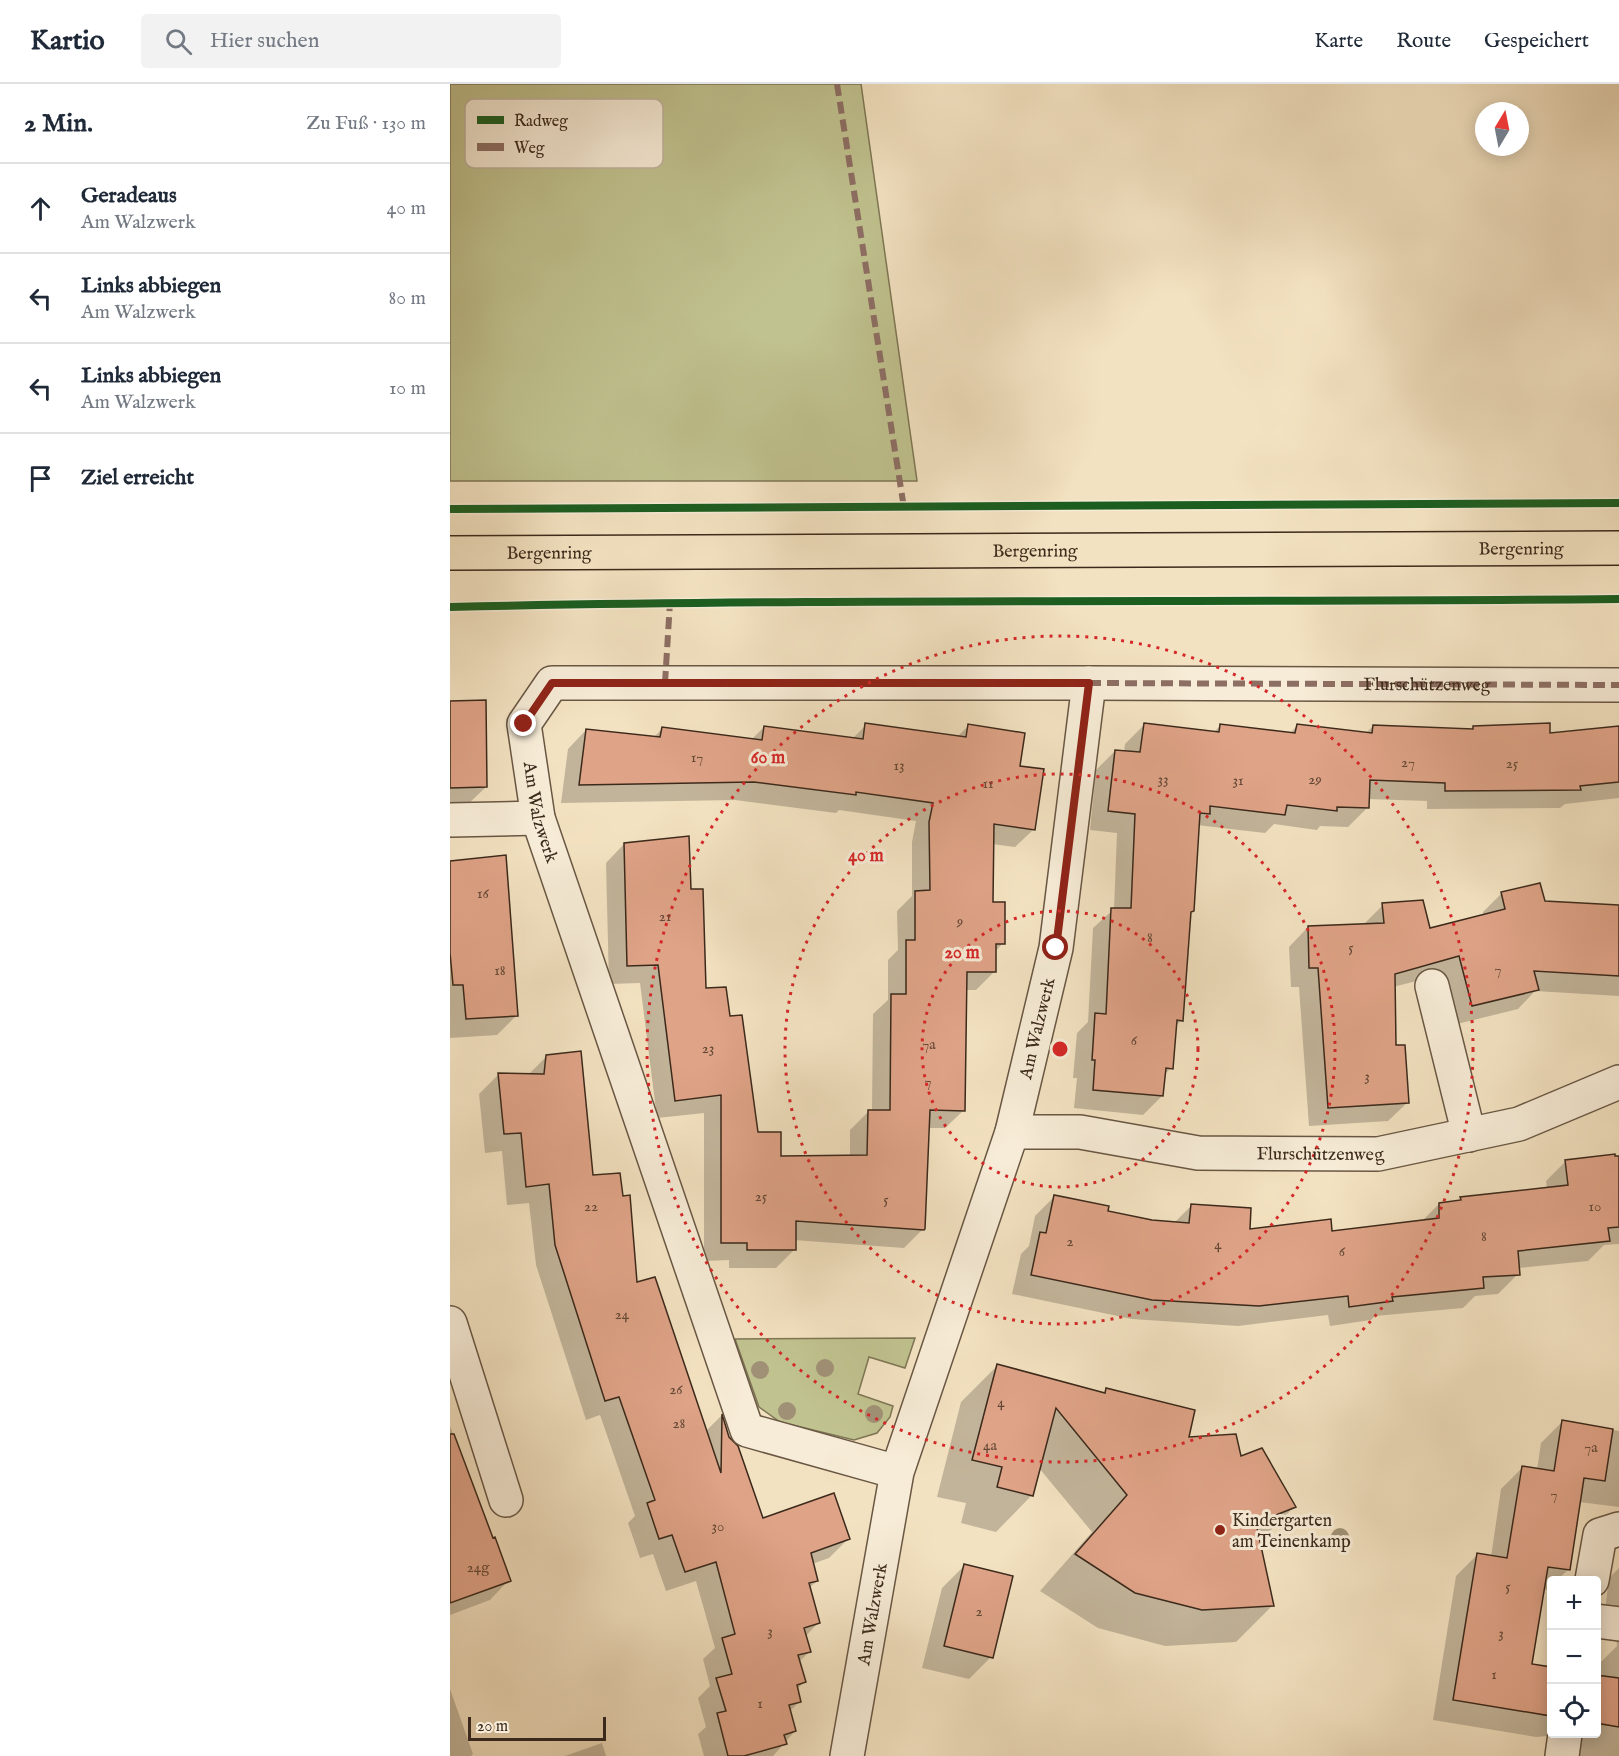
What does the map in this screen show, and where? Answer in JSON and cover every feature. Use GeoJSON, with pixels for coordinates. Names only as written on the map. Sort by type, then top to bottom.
{"type":"FeatureCollection","features":[{"type":"Feature","properties":{"kind":"main road","name":"Bergenring"},"geometry":{"type":"LineString","coordinates":[[450,554],[1619,548]]}},
{"type":"Feature","properties":{"kind":"street","name":"Am Walzwerk"},"geometry":{"type":"LineString","coordinates":[[847,1756],[897,1472],[1012,1132],[1056,948],[1089,683],[552,683],[524,724],[538,818],[747,1430],[897,1472]]}},
{"type":"Feature","properties":{"kind":"street","name":"Flurschützenweg"},"geometry":{"type":"LineString","coordinates":[[1089,683],[1619,685]]}},
{"type":"Feature","properties":{"kind":"street"},"geometry":{"type":"LineString","coordinates":[[450,820],[538,818]]}},
{"type":"Feature","properties":{"kind":"street"},"geometry":{"type":"LineString","coordinates":[[1432,986],[1469,1135]]}},
{"type":"Feature","properties":{"kind":"street","name":"Flurschützenweg"},"geometry":{"type":"LineString","coordinates":[[1012,1132],[1080,1132],[1198,1153],[1378,1154],[1519,1124],[1619,1082]]}},
{"type":"Feature","properties":{"kind":"street"},"geometry":{"type":"LineString","coordinates":[[450,1323],[506,1500]]}},
{"type":"Feature","properties":{"kind":"street"},"geometry":{"type":"LineString","coordinates":[[1593,1576],[1599,1535],[1619,1529]]}},
{"type":"Feature","properties":{"kind":"street"},"geometry":{"type":"LineString","coordinates":[[1601,1622],[1619,1624]]}},
{"type":"Feature","properties":{"kind":"street"},"geometry":{"type":"LineString","coordinates":[[1562,1756],[1564,1738]]}},
{"type":"Feature","properties":{"kind":"green space"},"geometry":{"type":"Polygon","coordinates":[[[450,84],[861,84],[917,481],[450,481],[450,84]]]}},
{"type":"Feature","properties":{"kind":"green space"},"geometry":{"type":"Polygon","coordinates":[[[915,1338],[905,1368],[869,1357],[858,1394],[893,1406],[890,1417],[877,1433],[854,1440],[780,1422],[759,1407],[735,1339],[915,1338]]]}},
{"type":"Feature","properties":{"kind":"building"},"geometry":{"type":"Polygon","coordinates":[[[486,700],[487,787],[450,788],[450,701],[486,700]]]}},
{"type":"Feature","properties":{"kind":"building"},"geometry":{"type":"Polygon","coordinates":[[[865,723],[966,737],[968,724],[1025,733],[1020,766],[1044,769],[1035,830],[994,824],[993,902],[1005,902],[1005,944],[996,944],[996,972],[967,972],[965,1111],[930,1110],[925,1229],[796,1221],[796,1250],[747,1250],[747,1243],[721,1243],[721,1095],[675,1101],[658,965],[627,966],[624,843],[689,836],[691,889],[703,889],[706,988],[726,987],[730,1016],[742,1015],[758,1132],[781,1132],[781,1156],[867,1155],[868,1110],[890,1110],[891,994],[906,994],[906,940],[915,940],[915,891],[930,890],[929,822],[933,803],[856,792],[856,795],[754,782],[579,785],[586,729],[660,737],[662,727],[762,740],[764,726],[863,739],[865,723]]]}},
{"type":"Feature","properties":{"kind":"building"},"geometry":{"type":"Polygon","coordinates":[[[1144,723],[1219,732],[1220,724],[1295,733],[1297,724],[1372,733],[1373,725],[1473,729],[1473,726],[1550,723],[1550,733],[1619,726],[1619,782],[1580,786],[1581,790],[1445,791],[1445,783],[1370,780],[1369,808],[1337,807],[1337,811],[1287,805],[1285,815],[1210,806],[1210,814],[1200,813],[1194,911],[1191,912],[1183,1021],[1177,1020],[1173,1069],[1166,1068],[1163,1096],[1093,1090],[1095,1013],[1106,1014],[1111,908],[1131,908],[1135,814],[1108,811],[1115,750],[1140,752],[1144,723]]]}},
{"type":"Feature","properties":{"kind":"building"},"geometry":{"type":"Polygon","coordinates":[[[506,855],[518,1016],[466,1019],[463,985],[453,985],[450,953],[450,861],[506,855]]]}},
{"type":"Feature","properties":{"kind":"building"},"geometry":{"type":"Polygon","coordinates":[[[1540,883],[1545,901],[1619,905],[1619,976],[1534,971],[1539,990],[1472,1006],[1459,956],[1395,974],[1396,1045],[1405,1045],[1409,1103],[1328,1108],[1318,968],[1309,968],[1308,926],[1384,923],[1382,903],[1423,900],[1430,928],[1505,909],[1501,892],[1540,883]]]}},
{"type":"Feature","properties":{"kind":"building"},"geometry":{"type":"Polygon","coordinates":[[[581,1051],[593,1175],[620,1173],[623,1196],[630,1195],[637,1282],[655,1277],[721,1473],[722,1414],[729,1437],[738,1446],[763,1518],[834,1493],[850,1539],[811,1553],[818,1581],[809,1583],[820,1623],[804,1628],[811,1652],[798,1655],[806,1682],[797,1685],[801,1702],[789,1705],[796,1731],[784,1735],[787,1744],[744,1756],[728,1756],[717,1713],[726,1711],[716,1678],[732,1674],[722,1638],[735,1634],[716,1562],[685,1572],[672,1535],[659,1539],[647,1503],[655,1500],[619,1397],[605,1401],[555,1245],[549,1184],[526,1187],[521,1133],[504,1134],[498,1073],[544,1074],[546,1055],[581,1051]]]}},
{"type":"Feature","properties":{"kind":"building"},"geometry":{"type":"Polygon","coordinates":[[[1615,1154],[1619,1156],[1619,1227],[1608,1228],[1610,1241],[1518,1251],[1520,1275],[1483,1277],[1484,1288],[1392,1297],[1393,1301],[1349,1307],[1348,1296],[1259,1306],[1152,1300],[1031,1275],[1040,1232],[1046,1233],[1054,1195],[1109,1206],[1108,1211],[1152,1220],[1189,1223],[1191,1204],[1251,1208],[1250,1229],[1331,1219],[1332,1231],[1439,1218],[1439,1203],[1461,1200],[1460,1197],[1568,1185],[1565,1160],[1615,1154]]]}},
{"type":"Feature","properties":{"kind":"building"},"geometry":{"type":"Polygon","coordinates":[[[997,1364],[1105,1393],[1106,1388],[1195,1410],[1189,1437],[1236,1434],[1241,1456],[1262,1448],[1296,1507],[1256,1523],[1274,1606],[1202,1610],[1135,1593],[1075,1554],[1127,1495],[1056,1408],[1033,1496],[997,1487],[1002,1467],[972,1460],[997,1364]]]}},
{"type":"Feature","properties":{"kind":"building"},"geometry":{"type":"Polygon","coordinates":[[[1562,1420],[1613,1429],[1605,1481],[1584,1478],[1570,1570],[1548,1567],[1532,1664],[1547,1666],[1547,1715],[1453,1700],[1477,1553],[1507,1558],[1522,1466],[1554,1471],[1562,1420]]]}},
{"type":"Feature","properties":{"kind":"building"},"geometry":{"type":"Polygon","coordinates":[[[450,1434],[454,1434],[511,1581],[450,1603],[450,1434]]]}},
{"type":"Feature","properties":{"kind":"building"},"geometry":{"type":"Polygon","coordinates":[[[964,1564],[1013,1576],[993,1658],[944,1646],[964,1564]]]}},
{"type":"Feature","properties":{"kind":"building"},"geometry":{"type":"Polygon","coordinates":[[[1601,1676],[1619,1678],[1619,1727],[1601,1724],[1601,1676]]]}},
{"type":"Feature","properties":{"kind":"marked path"},"geometry":{"type":"LineString","coordinates":[[837,84],[904,508]]}},
{"type":"Feature","properties":{"kind":"marked path"},"geometry":{"type":"LineString","coordinates":[[665,683],[670,602]]}},
{"type":"Feature","properties":{"kind":"marked path"},"geometry":{"type":"LineString","coordinates":[[1089,683],[1619,685]]}},
{"type":"Feature","properties":{"kind":"cycle path"},"geometry":{"type":"LineString","coordinates":[[450,509],[1619,503]]}},
{"type":"Feature","properties":{"kind":"cycle path"},"geometry":{"type":"LineString","coordinates":[[450,607],[888,602],[1619,599]]}},
{"type":"Feature","properties":{"kind":"place","name":"Kindergarten am Teinenkamp"},"geometry":{"type":"Point","coordinates":[1220,1530]}},
{"type":"Feature","properties":{"kind":"route"},"geometry":{"type":"LineString","coordinates":[[524,724],[552,683],[1089,683],[1056,948]]}}]}
